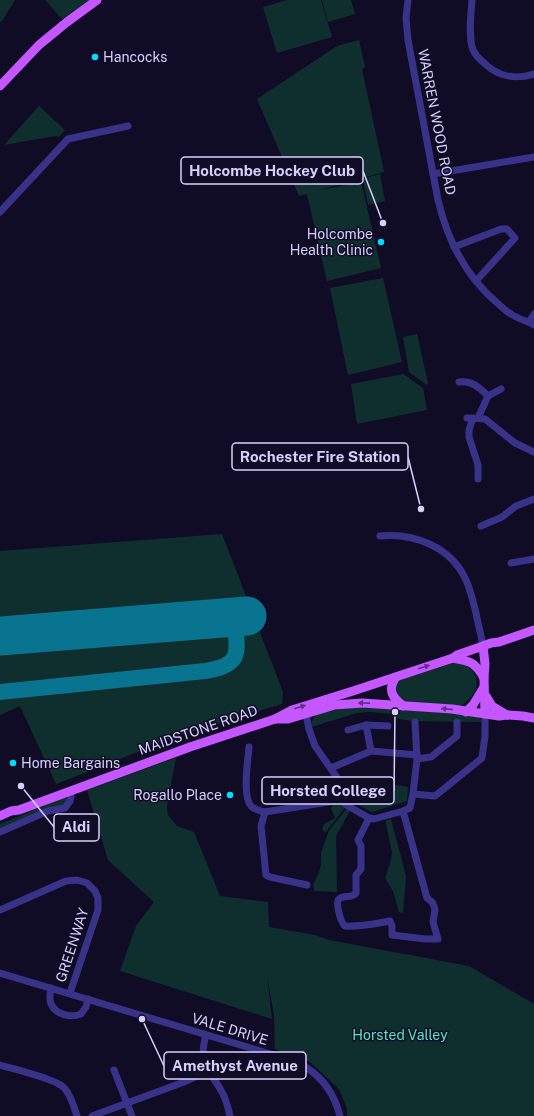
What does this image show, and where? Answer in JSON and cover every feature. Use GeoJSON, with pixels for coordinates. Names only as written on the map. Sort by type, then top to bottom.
{"type":"FeatureCollection","features":[{"type":"Feature","properties":{"kind":"main road"},"geometry":{"type":"LineString","coordinates":[[0,86],[39,45],[67,22],[98,0]]}},
{"type":"Feature","properties":{"kind":"main road","name":"MAIDSTONE ROAD"},"geometry":{"type":"LineString","coordinates":[[0,816],[190,747],[275,719],[292,710],[396,677],[453,658],[457,655],[491,643],[499,642],[534,630]]}},
{"type":"Feature","properties":{"kind":"main road"},"geometry":{"type":"LineString","coordinates":[[485,664],[499,642]]}},
{"type":"Feature","properties":{"kind":"main road"},"geometry":{"type":"LineString","coordinates":[[483,646],[485,664],[485,714]]}},
{"type":"Feature","properties":{"kind":"main road"},"geometry":{"type":"LineString","coordinates":[[453,658],[467,660],[480,670],[492,706],[507,714]]}},
{"type":"Feature","properties":{"kind":"main road"},"geometry":{"type":"LineString","coordinates":[[396,677],[393,682],[392,693],[394,698],[403,706]]}},
{"type":"Feature","properties":{"kind":"main road"},"geometry":{"type":"LineString","coordinates":[[466,712],[470,709],[485,686]]}},
{"type":"Feature","properties":{"kind":"main road","name":"MAIDSTONE ROAD"},"geometry":{"type":"LineString","coordinates":[[275,719],[288,719],[331,706],[351,703],[403,706],[501,716],[507,714],[534,718]]}},
{"type":"Feature","properties":{"kind":"main road","name":"MAIDSTONE ROAD"},"geometry":{"type":"LineString","coordinates":[[0,821],[13,815],[19,810]]}},
{"type":"Feature","properties":{"kind":"street","name":"WARREN WOOD ROAD"},"geometry":{"type":"LineString","coordinates":[[408,0],[406,32],[443,221],[454,247],[468,271],[476,281],[490,297],[504,309],[511,314],[531,323]]}},
{"type":"Feature","properties":{"kind":"street"},"geometry":{"type":"LineString","coordinates":[[472,0],[471,34],[473,49],[480,59],[489,68],[507,77],[517,78],[534,74]]}},
{"type":"Feature","properties":{"kind":"street"},"geometry":{"type":"LineString","coordinates":[[0,212],[68,139],[128,126]]}},
{"type":"Feature","properties":{"kind":"street"},"geometry":{"type":"LineString","coordinates":[[433,174],[534,156]]}},
{"type":"Feature","properties":{"kind":"street"},"geometry":{"type":"LineString","coordinates":[[454,247],[501,229],[507,229],[515,238],[476,281]]}},
{"type":"Feature","properties":{"kind":"street"},"geometry":{"type":"LineString","coordinates":[[531,323],[534,314]]}},
{"type":"Feature","properties":{"kind":"street"},"geometry":{"type":"LineString","coordinates":[[459,382],[466,381],[475,385],[488,396]]}},
{"type":"Feature","properties":{"kind":"street"},"geometry":{"type":"LineString","coordinates":[[478,479],[478,465],[469,437],[469,430],[473,418],[488,396],[500,390]]}},
{"type":"Feature","properties":{"kind":"street"},"geometry":{"type":"LineString","coordinates":[[473,418],[485,419],[491,422],[515,444],[534,452]]}},
{"type":"Feature","properties":{"kind":"street"},"geometry":{"type":"LineString","coordinates":[[481,526],[502,517],[516,506],[534,499]]}},
{"type":"Feature","properties":{"kind":"street"},"geometry":{"type":"LineString","coordinates":[[380,536],[402,535],[425,541],[435,546],[452,560],[459,568],[469,588],[483,646]]}},
{"type":"Feature","properties":{"kind":"street"},"geometry":{"type":"LineString","coordinates":[[511,563],[534,559]]}},
{"type":"Feature","properties":{"kind":"street"},"geometry":{"type":"LineString","coordinates":[[306,714],[315,746],[338,779],[341,800],[348,806],[369,818],[374,819],[410,808],[417,757],[415,722]]}},
{"type":"Feature","properties":{"kind":"street"},"geometry":{"type":"LineString","coordinates":[[413,794],[435,796],[483,756],[485,714]]}},
{"type":"Feature","properties":{"kind":"street"},"geometry":{"type":"LineString","coordinates":[[331,768],[371,751],[417,757],[431,757],[457,736],[457,722]]}},
{"type":"Feature","properties":{"kind":"street"},"geometry":{"type":"LineString","coordinates":[[366,725],[371,751]]}},
{"type":"Feature","properties":{"kind":"street"},"geometry":{"type":"LineString","coordinates":[[348,730],[366,725],[388,726]]}},
{"type":"Feature","properties":{"kind":"street"},"geometry":{"type":"LineString","coordinates":[[249,747],[246,790],[247,798],[251,806],[265,812],[341,800]]}},
{"type":"Feature","properties":{"kind":"street"},"geometry":{"type":"LineString","coordinates":[[0,832],[48,811],[65,808],[70,801],[71,796],[69,792]]}},
{"type":"Feature","properties":{"kind":"street"},"geometry":{"type":"LineString","coordinates":[[369,818],[358,841],[361,846],[361,870],[356,874],[356,894],[341,898],[338,901],[342,925],[371,925],[389,921],[392,925],[392,935],[438,939],[433,922],[435,910],[434,906],[427,898],[403,811]]}},
{"type":"Feature","properties":{"kind":"street"},"geometry":{"type":"LineString","coordinates":[[265,812],[261,826],[266,875],[307,885]]}},
{"type":"Feature","properties":{"kind":"street","name":"GREENWAY"},"geometry":{"type":"LineString","coordinates":[[0,910],[68,881],[82,880],[93,888],[98,898],[98,910],[70,993]]}},
{"type":"Feature","properties":{"kind":"street","name":"VALE DRIVE"},"geometry":{"type":"LineString","coordinates":[[0,973],[287,1059],[307,1068],[327,1087],[337,1104],[340,1116]]}},
{"type":"Feature","properties":{"kind":"street"},"geometry":{"type":"LineString","coordinates":[[51,988],[50,1004],[57,1012],[69,1016],[81,1014],[86,1007],[88,999]]}},
{"type":"Feature","properties":{"kind":"street"},"geometry":{"type":"LineString","coordinates":[[206,1035],[203,1056],[208,1071],[221,1090],[230,1116]]}},
{"type":"Feature","properties":{"kind":"street"},"geometry":{"type":"LineString","coordinates":[[0,1065],[49,1079],[62,1086],[67,1092],[77,1116]]}},
{"type":"Feature","properties":{"kind":"street"},"geometry":{"type":"LineString","coordinates":[[114,1070],[132,1116]]}},
{"type":"Feature","properties":{"kind":"street"},"geometry":{"type":"LineString","coordinates":[[92,1116],[184,1082],[208,1071]]}},
{"type":"Feature","properties":{"kind":"green space"},"geometry":{"type":"Polygon","coordinates":[[[0,0],[15,0],[0,22],[0,0]]]}},
{"type":"Feature","properties":{"kind":"green space"},"geometry":{"type":"Polygon","coordinates":[[[45,0],[89,0],[62,19],[45,0]]]}},
{"type":"Feature","properties":{"kind":"green space"},"geometry":{"type":"Polygon","coordinates":[[[287,0],[321,0],[332,37],[277,53],[263,7],[287,0]]]}},
{"type":"Feature","properties":{"kind":"green space"},"geometry":{"type":"Polygon","coordinates":[[[322,0],[351,0],[355,14],[328,22],[322,0]]]}},
{"type":"Feature","properties":{"kind":"green space"},"geometry":{"type":"Polygon","coordinates":[[[359,40],[365,67],[362,69],[384,172],[316,191],[361,182],[381,268],[327,281],[307,194],[299,196],[257,99],[337,46],[359,40]]]}},
{"type":"Feature","properties":{"kind":"green space"},"geometry":{"type":"Polygon","coordinates":[[[39,106],[65,130],[59,137],[55,136],[4,145],[39,106]]]}},
{"type":"Feature","properties":{"kind":"green space"},"geometry":{"type":"Polygon","coordinates":[[[380,174],[385,201],[368,205],[363,179],[380,174]]]}},
{"type":"Feature","properties":{"kind":"green space"},"geometry":{"type":"Polygon","coordinates":[[[383,278],[402,362],[348,375],[330,288],[383,278]]]}},
{"type":"Feature","properties":{"kind":"green space"},"geometry":{"type":"Polygon","coordinates":[[[417,334],[428,383],[427,385],[409,372],[403,337],[417,334]]]}},
{"type":"Feature","properties":{"kind":"green space"},"geometry":{"type":"Polygon","coordinates":[[[403,374],[423,388],[427,410],[357,424],[351,384],[403,374]]]}},
{"type":"Feature","properties":{"kind":"green space"},"geometry":{"type":"Polygon","coordinates":[[[222,534],[283,692],[282,704],[178,736],[56,784],[20,706],[0,715],[0,551],[222,534]]]}},
{"type":"Feature","properties":{"kind":"green space"},"geometry":{"type":"Polygon","coordinates":[[[456,662],[465,665],[471,670],[477,681],[473,694],[468,701],[460,706],[404,701],[397,697],[395,687],[397,681],[456,662]]]}},
{"type":"Feature","properties":{"kind":"green space"},"geometry":{"type":"Polygon","coordinates":[[[352,707],[452,713],[477,716],[481,722],[412,721],[394,718],[393,714],[369,712],[357,713],[311,727],[313,718],[317,714],[352,707]]]}},
{"type":"Feature","properties":{"kind":"green space","name":"Horsted Valley"},"geometry":{"type":"Polygon","coordinates":[[[176,758],[168,799],[168,815],[177,826],[194,832],[220,896],[268,902],[269,927],[315,935],[329,940],[469,966],[534,1004],[534,1116],[347,1116],[347,1109],[339,1089],[310,1062],[275,1049],[274,1015],[267,976],[272,1019],[120,971],[136,926],[154,902],[108,860],[87,790],[176,758]]]}},
{"type":"Feature","properties":{"kind":"green space"},"geometry":{"type":"Polygon","coordinates":[[[383,783],[408,787],[407,801],[372,812],[351,801],[355,795],[373,785],[375,787],[380,786],[383,783]]]}},
{"type":"Feature","properties":{"kind":"green space"},"geometry":{"type":"Polygon","coordinates":[[[64,798],[68,798],[66,805],[0,829],[0,824],[64,798]]]}},
{"type":"Feature","properties":{"kind":"green space"},"geometry":{"type":"Polygon","coordinates":[[[332,802],[346,806],[326,832],[322,830],[324,824],[335,818],[331,808],[332,802]]]}},
{"type":"Feature","properties":{"kind":"green space"},"geometry":{"type":"Polygon","coordinates":[[[348,807],[351,809],[336,836],[337,892],[314,891],[313,885],[319,872],[321,865],[321,853],[328,833],[348,807]]]}},
{"type":"Feature","properties":{"kind":"green space"},"geometry":{"type":"Polygon","coordinates":[[[391,819],[406,876],[403,913],[399,912],[393,891],[385,878],[392,852],[386,820],[391,819]]]}},
{"type":"Feature","properties":{"kind":"taxiway"},"geometry":{"type":"LineString","coordinates":[[0,692],[205,671],[218,668],[227,665],[233,660],[236,654],[237,647],[234,617]]}},
{"type":"Feature","properties":{"kind":"runway"},"geometry":{"type":"LineString","coordinates":[[0,636],[247,616]]}},
{"type":"Feature","properties":{"kind":"place","name":"Hancocks"},"geometry":{"type":"Point","coordinates":[95,57]}},
{"type":"Feature","properties":{"kind":"place","name":"Holcombe Hockey Club"},"geometry":{"type":"Point","coordinates":[383,223]}},
{"type":"Feature","properties":{"kind":"place","name":"Holcombe Health Clinic"},"geometry":{"type":"Point","coordinates":[381,242]}},
{"type":"Feature","properties":{"kind":"place","name":"Rochester Fire Station"},"geometry":{"type":"Point","coordinates":[421,509]}},
{"type":"Feature","properties":{"kind":"place","name":"Horsted College"},"geometry":{"type":"Point","coordinates":[395,712]}},
{"type":"Feature","properties":{"kind":"place","name":"Home Bargains"},"geometry":{"type":"Point","coordinates":[13,763]}},
{"type":"Feature","properties":{"kind":"place","name":"Aldi"},"geometry":{"type":"Point","coordinates":[21,786]}},
{"type":"Feature","properties":{"kind":"place","name":"Rogallo Place"},"geometry":{"type":"Point","coordinates":[230,795]}},
{"type":"Feature","properties":{"kind":"place","name":"Amethyst Avenue"},"geometry":{"type":"Point","coordinates":[142,1019]}}]}
